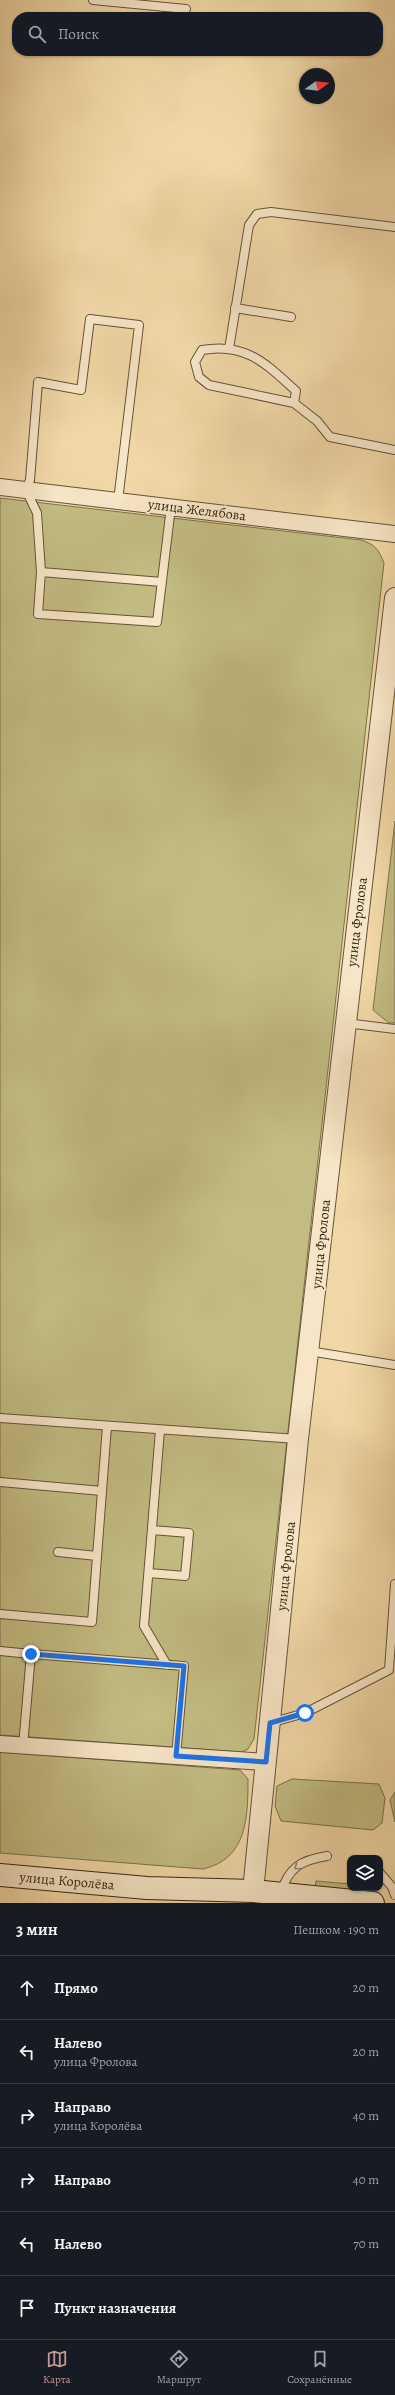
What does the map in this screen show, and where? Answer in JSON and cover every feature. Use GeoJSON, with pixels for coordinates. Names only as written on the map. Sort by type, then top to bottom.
{"type":"FeatureCollection","features":[{"type":"Feature","properties":{"kind":"main road","name":"улица Королёва"},"geometry":{"type":"LineString","coordinates":[[0,1875],[147,1888],[253,1890],[372,1903]]}},
{"type":"Feature","properties":{"kind":"street","name":"улица Желябова"},"geometry":{"type":"LineString","coordinates":[[0,487],[395,534]]}},
{"type":"Feature","properties":{"kind":"street","name":"улица Фролова"},"geometry":{"type":"LineString","coordinates":[[253,1890],[298,1439],[395,598]]}},
{"type":"Feature","properties":{"kind":"street"},"geometry":{"type":"LineString","coordinates":[[0,1744],[266,1762]]}},
{"type":"Feature","properties":{"kind":"lane"},"geometry":{"type":"LineString","coordinates":[[93,0],[186,9]]}},
{"type":"Feature","properties":{"kind":"lane"},"geometry":{"type":"LineString","coordinates":[[229,349],[249,226],[257,214],[271,212],[395,227]]}},
{"type":"Feature","properties":{"kind":"lane"},"geometry":{"type":"LineString","coordinates":[[235,308],[291,317]]}},
{"type":"Feature","properties":{"kind":"lane"},"geometry":{"type":"LineString","coordinates":[[118,501],[139,325],[90,319],[81,390],[38,382],[30,480],[26,490],[37,513],[41,572],[38,614],[157,622],[171,507]]}},
{"type":"Feature","properties":{"kind":"lane"},"geometry":{"type":"LineString","coordinates":[[294,404],[296,391],[262,361],[246,352],[217,347],[202,350],[195,362],[199,378],[209,385],[294,404],[317,421],[330,437],[395,450]]}},
{"type":"Feature","properties":{"kind":"lane"},"geometry":{"type":"LineString","coordinates":[[41,572],[162,582]]}},
{"type":"Feature","properties":{"kind":"lane"},"geometry":{"type":"LineString","coordinates":[[346,1023],[395,1029]]}},
{"type":"Feature","properties":{"kind":"lane"},"geometry":{"type":"LineString","coordinates":[[309,1351],[395,1365]]}},
{"type":"Feature","properties":{"kind":"lane"},"geometry":{"type":"LineString","coordinates":[[0,1418],[298,1439]]}},
{"type":"Feature","properties":{"kind":"lane"},"geometry":{"type":"LineString","coordinates":[[0,1614],[92,1622],[107,1426]]}},
{"type":"Feature","properties":{"kind":"lane"},"geometry":{"type":"LineString","coordinates":[[160,1430],[144,1626],[167,1665]]}},
{"type":"Feature","properties":{"kind":"lane"},"geometry":{"type":"LineString","coordinates":[[0,1482],[102,1491]]}},
{"type":"Feature","properties":{"kind":"lane"},"geometry":{"type":"LineString","coordinates":[[148,1573],[185,1576],[187,1555],[189,1533],[152,1530]]}},
{"type":"Feature","properties":{"kind":"lane"},"geometry":{"type":"LineString","coordinates":[[58,1552],[97,1556]]}},
{"type":"Feature","properties":{"kind":"lane"},"geometry":{"type":"LineString","coordinates":[[270,1723],[305,1713],[389,1670],[395,1584]]}},
{"type":"Feature","properties":{"kind":"lane"},"geometry":{"type":"LineString","coordinates":[[0,1651],[184,1666],[176,1756]]}},
{"type":"Feature","properties":{"kind":"lane"},"geometry":{"type":"LineString","coordinates":[[23,1746],[31,1654]]}},
{"type":"Feature","properties":{"kind":"lane"},"geometry":{"type":"LineString","coordinates":[[281,1893],[286,1877],[296,1866],[313,1858],[327,1856]]}},
{"type":"Feature","properties":{"kind":"lane"},"geometry":{"type":"LineString","coordinates":[[383,1876],[392,1886],[395,1895]]}},
{"type":"Feature","properties":{"kind":"shaded area"},"geometry":{"type":"Polygon","coordinates":[[[0,498],[361,540],[370,543],[376,548],[384,563],[254,1739],[248,1749],[242,1752],[0,1735],[0,498]]]}},
{"type":"Feature","properties":{"kind":"shaded area"},"geometry":{"type":"Polygon","coordinates":[[[395,821],[395,1023],[389,1023],[373,1010],[395,821]]]}},
{"type":"Feature","properties":{"kind":"shaded area"},"geometry":{"type":"Polygon","coordinates":[[[0,1752],[240,1770],[248,1779],[247,1808],[242,1835],[237,1846],[229,1856],[218,1864],[203,1869],[0,1853],[0,1752]]]}},
{"type":"Feature","properties":{"kind":"shaded area"},"geometry":{"type":"Polygon","coordinates":[[[292,1779],[379,1784],[385,1798],[382,1823],[373,1830],[281,1821],[275,1806],[277,1786],[292,1779]]]}},
{"type":"Feature","properties":{"kind":"shaded area"},"geometry":{"type":"Polygon","coordinates":[[[395,1792],[395,1822],[390,1800],[395,1792]]]}},
{"type":"Feature","properties":{"kind":"shaded area"},"geometry":{"type":"Polygon","coordinates":[[[316,1881],[347,1884],[347,1891],[353,1892],[315,1888],[316,1881]]]}},
{"type":"Feature","properties":{"kind":"route"},"geometry":{"type":"LineString","coordinates":[[31,1654],[184,1666],[176,1756],[266,1762],[270,1723],[305,1713]]}}]}
